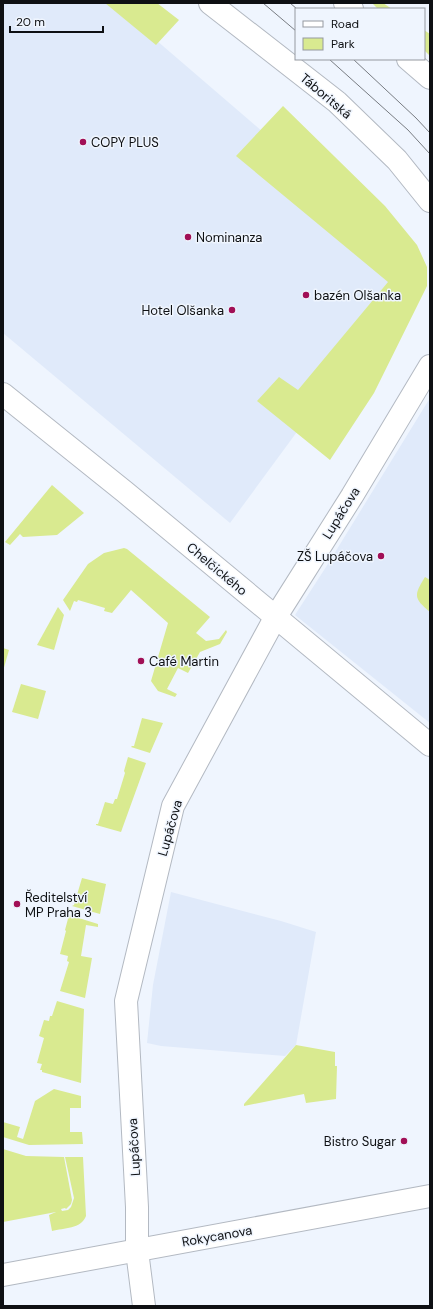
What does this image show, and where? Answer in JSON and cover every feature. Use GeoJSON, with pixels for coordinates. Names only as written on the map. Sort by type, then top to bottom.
{"type":"FeatureCollection","features":[{"type":"Feature","properties":{"kind":"street","name":"Táboritská"},"geometry":{"type":"LineString","coordinates":[[210,3],[337,102],[396,160],[430,201]]}},
{"type":"Feature","properties":{"kind":"street"},"geometry":{"type":"LineString","coordinates":[[409,60],[430,78]]}},
{"type":"Feature","properties":{"kind":"street","name":"Lupáčova"},"geometry":{"type":"LineString","coordinates":[[144,1306],[137,1251],[137,1207],[126,1001],[173,806],[275,618],[352,496],[430,366]]}},
{"type":"Feature","properties":{"kind":"street","name":"Chelčického"},"geometry":{"type":"LineString","coordinates":[[3,394],[141,506],[430,746]]}},
{"type":"Feature","properties":{"kind":"street","name":"Rokycanova"},"geometry":{"type":"LineString","coordinates":[[3,1274],[137,1251],[430,1196]]}},
{"type":"Feature","properties":{"kind":"shaded area"},"geometry":{"type":"Polygon","coordinates":[[[3,3],[113,3],[419,266],[230,523],[3,333],[3,3]]]}},
{"type":"Feature","properties":{"kind":"shaded area","name":"ZŠ Lupáčova"},"geometry":{"type":"Polygon","coordinates":[[[430,398],[430,723],[295,615],[430,398]]]}},
{"type":"Feature","properties":{"kind":"shaded area"},"geometry":{"type":"Polygon","coordinates":[[[171,892],[281,921],[316,932],[296,1045],[285,1056],[161,1046],[147,1043],[153,985],[171,892]]]}},
{"type":"Feature","properties":{"kind":"green space"},"geometry":{"type":"Polygon","coordinates":[[[105,3],[157,3],[179,20],[156,45],[105,3]]]}},
{"type":"Feature","properties":{"kind":"green space"},"geometry":{"type":"Polygon","coordinates":[[[372,3],[383,3],[390,8],[377,8],[372,3]]]}},
{"type":"Feature","properties":{"kind":"green space"},"geometry":{"type":"Polygon","coordinates":[[[425,31],[430,34],[430,56],[425,51],[425,31]]]}},
{"type":"Feature","properties":{"kind":"green space"},"geometry":{"type":"Polygon","coordinates":[[[283,106],[385,206],[417,245],[427,267],[427,286],[374,393],[330,460],[257,401],[279,377],[298,390],[388,282],[236,156],[283,106]]]}},
{"type":"Feature","properties":{"kind":"green space"},"geometry":{"type":"Polygon","coordinates":[[[52,485],[84,513],[57,535],[23,537],[20,534],[10,545],[5,542],[52,485]]]}},
{"type":"Feature","properties":{"kind":"green space"},"geometry":{"type":"Polygon","coordinates":[[[124,548],[210,617],[196,633],[206,641],[219,639],[226,630],[227,632],[220,644],[200,652],[188,673],[178,668],[167,689],[177,694],[175,697],[158,691],[151,681],[168,623],[131,590],[112,613],[104,611],[105,608],[78,600],[77,602],[74,601],[70,611],[63,600],[88,564],[104,553],[124,548]]]}},
{"type":"Feature","properties":{"kind":"green space"},"geometry":{"type":"Polygon","coordinates":[[[425,577],[430,580],[430,612],[420,603],[417,596],[417,592],[425,577]]]}},
{"type":"Feature","properties":{"kind":"green space"},"geometry":{"type":"Polygon","coordinates":[[[58,607],[64,615],[54,650],[37,645],[58,607]]]}},
{"type":"Feature","properties":{"kind":"green space"},"geometry":{"type":"Polygon","coordinates":[[[3,648],[9,650],[3,671],[3,648]]]}},
{"type":"Feature","properties":{"kind":"green space"},"geometry":{"type":"Polygon","coordinates":[[[21,684],[46,691],[38,719],[12,712],[21,684]]]}},
{"type":"Feature","properties":{"kind":"green space"},"geometry":{"type":"Polygon","coordinates":[[[142,718],[163,723],[150,753],[131,747],[134,746],[142,718]]]}},
{"type":"Feature","properties":{"kind":"green space"},"geometry":{"type":"Polygon","coordinates":[[[128,757],[146,763],[121,832],[96,824],[98,824],[105,802],[113,804],[115,799],[117,799],[128,757]]]}},
{"type":"Feature","properties":{"kind":"green space"},"geometry":{"type":"Polygon","coordinates":[[[82,878],[106,884],[100,914],[72,906],[74,905],[82,878]]]}},
{"type":"Feature","properties":{"kind":"green space"},"geometry":{"type":"Polygon","coordinates":[[[69,915],[98,924],[98,927],[86,925],[81,956],[92,958],[85,998],[60,991],[69,962],[67,961],[68,956],[60,954],[69,915]]]}},
{"type":"Feature","properties":{"kind":"green space"},"geometry":{"type":"Polygon","coordinates":[[[57,1001],[84,1009],[81,1083],[42,1072],[42,1070],[40,1070],[42,1064],[37,1063],[44,1038],[39,1036],[44,1020],[49,1021],[57,1001]]]}},
{"type":"Feature","properties":{"kind":"green space"},"geometry":{"type":"Polygon","coordinates":[[[296,1045],[335,1052],[335,1066],[337,1066],[336,1099],[306,1103],[304,1094],[244,1106],[244,1104],[296,1045]]]}},
{"type":"Feature","properties":{"kind":"green space"},"geometry":{"type":"Polygon","coordinates":[[[54,1089],[81,1096],[81,1108],[70,1108],[70,1132],[82,1132],[83,1144],[29,1145],[3,1137],[3,1122],[20,1127],[17,1137],[23,1139],[35,1101],[54,1089]]]}},
{"type":"Feature","properties":{"kind":"green space"},"geometry":{"type":"Polygon","coordinates":[[[3,1149],[26,1156],[64,1157],[72,1200],[71,1204],[66,1209],[61,1209],[62,1211],[68,1210],[71,1207],[74,1198],[65,1157],[83,1157],[86,1216],[84,1220],[76,1226],[52,1231],[49,1215],[56,1212],[3,1222],[3,1149]]]}},
{"type":"Feature","properties":{"kind":"tram line"},"geometry":{"type":"LineString","coordinates":[[263,3],[295,30]]}},
{"type":"Feature","properties":{"kind":"tram line"},"geometry":{"type":"LineString","coordinates":[[290,3],[296,8]]}},
{"type":"Feature","properties":{"kind":"tram line"},"geometry":{"type":"LineString","coordinates":[[330,60],[408,130],[430,154]]}},
{"type":"Feature","properties":{"kind":"tram line"},"geometry":{"type":"LineString","coordinates":[[354,60],[430,133]]}},
{"type":"Feature","properties":{"kind":"place","name":"COPY PLUS"},"geometry":{"type":"Point","coordinates":[83,142]}},
{"type":"Feature","properties":{"kind":"place","name":"Nominanza"},"geometry":{"type":"Point","coordinates":[188,237]}},
{"type":"Feature","properties":{"kind":"place","name":"bazén Olšanka"},"geometry":{"type":"Point","coordinates":[306,295]}},
{"type":"Feature","properties":{"kind":"place","name":"Hotel Olšanka"},"geometry":{"type":"Point","coordinates":[232,310]}},
{"type":"Feature","properties":{"kind":"place","name":"ZŠ Lupáčova"},"geometry":{"type":"Point","coordinates":[381,556]}},
{"type":"Feature","properties":{"kind":"place","name":"Café Martin"},"geometry":{"type":"Point","coordinates":[141,661]}},
{"type":"Feature","properties":{"kind":"place","name":"Ředitelství MP Praha 3"},"geometry":{"type":"Point","coordinates":[17,904]}},
{"type":"Feature","properties":{"kind":"place","name":"Bistro Sugar"},"geometry":{"type":"Point","coordinates":[404,1141]}}]}
